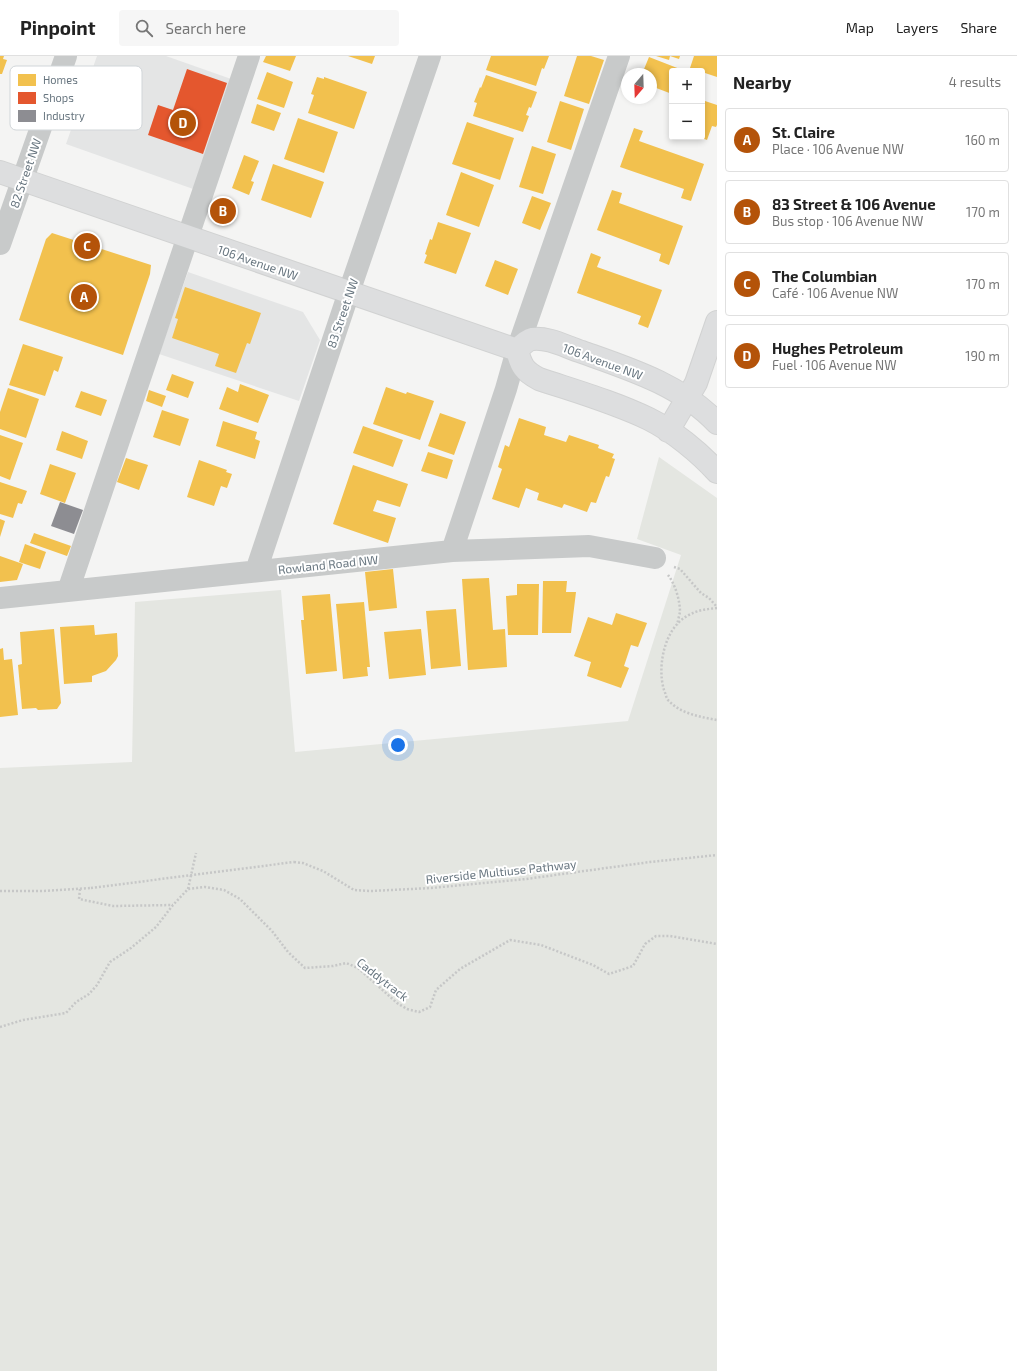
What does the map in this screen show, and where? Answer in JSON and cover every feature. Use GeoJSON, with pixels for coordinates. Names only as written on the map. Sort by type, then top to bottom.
{"type":"FeatureCollection","features":[{"type":"Feature","properties":{"kind":"main road","name":"106 Avenue NW"},"geometry":{"type":"LineString","coordinates":[[0,172],[517,350],[530,339],[544,339],[638,373],[688,398]]}},
{"type":"Feature","properties":{"kind":"main road"},"geometry":{"type":"LineString","coordinates":[[668,430],[696,383],[717,322]]}},
{"type":"Feature","properties":{"kind":"main road"},"geometry":{"type":"LineString","coordinates":[[517,350],[520,364],[528,373],[648,419],[668,430],[708,462],[717,472]]}},
{"type":"Feature","properties":{"kind":"main road"},"geometry":{"type":"LineString","coordinates":[[688,398],[717,422]]}},
{"type":"Feature","properties":{"kind":"street","name":"82 Street NW"},"geometry":{"type":"LineString","coordinates":[[62,66],[66,56]]}},
{"type":"Feature","properties":{"kind":"street"},"geometry":{"type":"LineString","coordinates":[[68,591],[249,56]]}},
{"type":"Feature","properties":{"kind":"street","name":"83 Street NW"},"geometry":{"type":"LineString","coordinates":[[256,571],[430,56]]}},
{"type":"Feature","properties":{"kind":"street"},"geometry":{"type":"LineString","coordinates":[[452,551],[506,389],[517,350],[619,56]]}},
{"type":"Feature","properties":{"kind":"street","name":"82 Street NW"},"geometry":{"type":"LineString","coordinates":[[0,244],[40,130]]}},
{"type":"Feature","properties":{"kind":"street","name":"Rowland Road NW"},"geometry":{"type":"LineString","coordinates":[[0,598],[452,551],[589,546],[655,558]]}},
{"type":"Feature","properties":{"kind":"path"},"geometry":{"type":"LineString","coordinates":[[655,558],[680,569],[701,593],[709,598],[717,608]]}},
{"type":"Feature","properties":{"kind":"path"},"geometry":{"type":"LineString","coordinates":[[655,558],[672,579],[677,593],[680,612],[677,626]]}},
{"type":"Feature","properties":{"kind":"path"},"geometry":{"type":"LineString","coordinates":[[717,608],[701,610],[686,616],[669,637],[663,654],[661,668],[661,680],[668,701],[682,710],[699,717],[717,720]]}},
{"type":"Feature","properties":{"kind":"path"},"geometry":{"type":"LineString","coordinates":[[0,1027],[24,1020],[66,1013],[76,1002],[89,994],[97,985],[110,962],[131,948],[156,927],[173,905],[188,890],[196,853]]}},
{"type":"Feature","properties":{"kind":"path","name":"Riverside Multiuse Pathway"},"geometry":{"type":"LineString","coordinates":[[80,889],[294,862],[303,863],[322,871],[354,890],[371,891],[431,888],[526,879],[650,862],[717,856]]}},
{"type":"Feature","properties":{"kind":"path","name":"Caddytrack"},"geometry":{"type":"LineString","coordinates":[[188,890],[205,887],[224,890],[240,899],[272,931],[288,952],[305,968],[333,966],[346,963],[358,968],[397,1003],[407,1009],[419,1012],[430,1007],[436,990],[460,970],[510,940],[542,945],[609,974],[633,966],[645,944],[656,936],[670,936],[717,944]]}},
{"type":"Feature","properties":{"kind":"path"},"geometry":{"type":"LineString","coordinates":[[0,891],[80,889],[79,899],[113,906],[173,905]]}},
{"type":"Feature","properties":{"kind":"shaded area"},"geometry":{"type":"Polygon","coordinates":[[[97,56],[166,56],[234,80],[196,190],[66,144],[71,130],[142,130],[142,66],[93,66],[97,56]]]}},
{"type":"Feature","properties":{"kind":"shaded area"},"geometry":{"type":"Polygon","coordinates":[[[188,272],[303,312],[320,340],[299,401],[159,354],[188,272]]]}},
{"type":"Feature","properties":{"kind":"shaded area"},"geometry":{"type":"Polygon","coordinates":[[[659,457],[717,498],[717,1371],[0,1371],[0,768],[132,762],[135,602],[281,590],[295,752],[628,721],[681,555],[637,539],[659,457]]]}},
{"type":"Feature","properties":{"kind":"building: Homes"},"geometry":{"type":"Polygon","coordinates":[[[0,56],[4,56],[3,59],[7,60],[2,74],[0,74],[0,56]]]}},
{"type":"Feature","properties":{"kind":"building: Homes"},"geometry":{"type":"Polygon","coordinates":[[[266,56],[296,56],[290,71],[263,62],[266,56]]]}},
{"type":"Feature","properties":{"kind":"building: Homes"},"geometry":{"type":"Polygon","coordinates":[[[348,56],[375,56],[372,64],[348,56]]]}},
{"type":"Feature","properties":{"kind":"building: Homes"},"geometry":{"type":"Polygon","coordinates":[[[491,56],[549,56],[544,69],[542,68],[536,86],[486,70],[491,56]]]}},
{"type":"Feature","properties":{"kind":"building: Homes"},"geometry":{"type":"Polygon","coordinates":[[[577,56],[591,56],[604,60],[589,104],[564,96],[577,56]]]}},
{"type":"Feature","properties":{"kind":"building: Homes"},"geometry":{"type":"Polygon","coordinates":[[[656,56],[670,56],[669,60],[656,56]]]}},
{"type":"Feature","properties":{"kind":"building: Homes"},"geometry":{"type":"Polygon","coordinates":[[[670,56],[680,56],[679,59],[670,56]]]}},
{"type":"Feature","properties":{"kind":"building: Homes"},"geometry":{"type":"Polygon","coordinates":[[[694,56],[717,56],[717,77],[705,73],[705,68],[690,68],[694,56]]]}},
{"type":"Feature","properties":{"kind":"building: Homes"},"geometry":{"type":"Polygon","coordinates":[[[649,57],[677,68],[669,68],[669,93],[657,88],[657,68],[644,68],[649,57]]]}},
{"type":"Feature","properties":{"kind":"building: Homes"},"geometry":{"type":"Polygon","coordinates":[[[267,72],[293,82],[284,108],[257,99],[267,72]]]}},
{"type":"Feature","properties":{"kind":"building: Homes"},"geometry":{"type":"Polygon","coordinates":[[[486,75],[537,92],[531,108],[529,107],[526,115],[529,116],[523,132],[473,116],[477,103],[474,102],[486,75]]]}},
{"type":"Feature","properties":{"kind":"building: Homes"},"geometry":{"type":"Polygon","coordinates":[[[317,77],[324,79],[324,77],[367,92],[354,129],[308,113],[314,95],[311,94],[317,77]]]}},
{"type":"Feature","properties":{"kind":"building: Homes"},"geometry":{"type":"Polygon","coordinates":[[[560,101],[584,109],[571,150],[547,142],[560,101]]]}},
{"type":"Feature","properties":{"kind":"building: Homes"},"geometry":{"type":"Polygon","coordinates":[[[705,101],[717,105],[717,125],[716,127],[712,126],[707,140],[705,139],[705,101]]]}},
{"type":"Feature","properties":{"kind":"building: Homes"},"geometry":{"type":"Polygon","coordinates":[[[257,104],[281,113],[274,131],[251,123],[257,104]]]}},
{"type":"Feature","properties":{"kind":"building: Homes"},"geometry":{"type":"Polygon","coordinates":[[[298,118],[338,132],[324,173],[284,159],[298,118]]]}},
{"type":"Feature","properties":{"kind":"building: Homes"},"geometry":{"type":"Polygon","coordinates":[[[467,122],[514,138],[500,180],[452,164],[467,122]]]}},
{"type":"Feature","properties":{"kind":"building: Homes"},"geometry":{"type":"Polygon","coordinates":[[[634,128],[643,131],[639,141],[704,164],[691,201],[681,198],[684,189],[620,167],[634,128]]]}},
{"type":"Feature","properties":{"kind":"building: Homes"},"geometry":{"type":"Polygon","coordinates":[[[532,146],[556,154],[543,194],[519,187],[532,146]]]}},
{"type":"Feature","properties":{"kind":"building: Homes"},"geometry":{"type":"Polygon","coordinates":[[[244,155],[259,161],[251,181],[254,182],[249,195],[232,188],[244,155]]]}},
{"type":"Feature","properties":{"kind":"building: Homes"},"geometry":{"type":"Polygon","coordinates":[[[273,164],[324,182],[311,218],[261,200],[273,164]]]}},
{"type":"Feature","properties":{"kind":"building: Homes"},"geometry":{"type":"Polygon","coordinates":[[[461,172],[494,185],[479,227],[446,215],[461,172]]]}},
{"type":"Feature","properties":{"kind":"building: Homes"},"geometry":{"type":"Polygon","coordinates":[[[612,190],[622,193],[619,203],[683,226],[669,265],[659,261],[661,254],[597,230],[612,190]]]}},
{"type":"Feature","properties":{"kind":"building: Homes"},"geometry":{"type":"Polygon","coordinates":[[[532,196],[551,203],[540,230],[522,223],[532,196]]]}},
{"type":"Feature","properties":{"kind":"building: Homes"},"geometry":{"type":"Polygon","coordinates":[[[438,222],[471,233],[456,274],[424,263],[427,255],[425,254],[430,239],[432,240],[438,222]]]}},
{"type":"Feature","properties":{"kind":"building: Homes"},"geometry":{"type":"Polygon","coordinates":[[[52,233],[151,265],[150,274],[123,355],[19,320],[46,239],[52,233]]]}},
{"type":"Feature","properties":{"kind":"building: Homes"},"geometry":{"type":"Polygon","coordinates":[[[591,253],[601,257],[597,267],[662,290],[648,328],[638,324],[641,316],[577,293],[591,253]]]}},
{"type":"Feature","properties":{"kind":"building: Homes"},"geometry":{"type":"Polygon","coordinates":[[[495,260],[518,269],[508,295],[485,286],[495,260]]]}},
{"type":"Feature","properties":{"kind":"building: Homes"},"geometry":{"type":"Polygon","coordinates":[[[185,287],[261,313],[250,344],[247,343],[236,373],[215,366],[219,354],[172,338],[178,319],[175,318],[185,287]]]}},
{"type":"Feature","properties":{"kind":"building: Homes"},"geometry":{"type":"Polygon","coordinates":[[[23,344],[63,357],[58,372],[54,370],[45,396],[9,385],[23,344]]]}},
{"type":"Feature","properties":{"kind":"building: Homes"},"geometry":{"type":"Polygon","coordinates":[[[172,374],[194,382],[188,398],[166,390],[172,374]]]}},
{"type":"Feature","properties":{"kind":"building: Homes"},"geometry":{"type":"Polygon","coordinates":[[[240,384],[269,395],[258,423],[219,409],[227,387],[238,392],[240,384]]]}},
{"type":"Feature","properties":{"kind":"building: Homes"},"geometry":{"type":"Polygon","coordinates":[[[386,387],[434,401],[420,440],[373,424],[386,387]]]}},
{"type":"Feature","properties":{"kind":"building: Homes"},"geometry":{"type":"Polygon","coordinates":[[[8,388],[39,399],[26,438],[0,429],[0,412],[8,388]]]}},
{"type":"Feature","properties":{"kind":"building: Homes"},"geometry":{"type":"Polygon","coordinates":[[[149,390],[166,396],[162,407],[146,401],[149,390]]]}},
{"type":"Feature","properties":{"kind":"building: Homes"},"geometry":{"type":"Polygon","coordinates":[[[81,391],[107,400],[101,416],[75,407],[81,391]]]}},
{"type":"Feature","properties":{"kind":"building: Homes"},"geometry":{"type":"Polygon","coordinates":[[[162,410],[189,419],[180,446],[153,437],[162,410]]]}},
{"type":"Feature","properties":{"kind":"building: Homes"},"geometry":{"type":"Polygon","coordinates":[[[440,413],[466,422],[454,455],[428,446],[440,413]]]}},
{"type":"Feature","properties":{"kind":"building: Homes"},"geometry":{"type":"Polygon","coordinates":[[[519,418],[546,427],[544,435],[566,442],[569,435],[599,445],[598,448],[614,454],[612,458],[615,459],[609,477],[606,476],[596,503],[591,502],[587,512],[564,504],[562,508],[537,500],[539,493],[526,488],[519,508],[492,499],[502,469],[498,467],[505,445],[509,447],[519,418]]]}},
{"type":"Feature","properties":{"kind":"building: Homes"},"geometry":{"type":"Polygon","coordinates":[[[223,421],[257,432],[255,439],[260,441],[255,459],[216,446],[223,421]]]}},
{"type":"Feature","properties":{"kind":"building: Homes"},"geometry":{"type":"Polygon","coordinates":[[[363,426],[403,440],[393,467],[353,453],[363,426]]]}},
{"type":"Feature","properties":{"kind":"building: Homes"},"geometry":{"type":"Polygon","coordinates":[[[62,431],[88,441],[82,459],[56,450],[62,431]]]}},
{"type":"Feature","properties":{"kind":"building: Homes"},"geometry":{"type":"Polygon","coordinates":[[[0,435],[23,443],[10,480],[0,476],[0,435]]]}},
{"type":"Feature","properties":{"kind":"building: Homes"},"geometry":{"type":"Polygon","coordinates":[[[428,452],[453,460],[447,479],[421,471],[428,452]]]}},
{"type":"Feature","properties":{"kind":"building: Homes"},"geometry":{"type":"Polygon","coordinates":[[[126,458],[148,465],[139,490],[117,482],[126,458]]]}},
{"type":"Feature","properties":{"kind":"building: Homes"},"geometry":{"type":"Polygon","coordinates":[[[199,460],[227,470],[226,472],[232,474],[227,488],[221,486],[214,506],[187,497],[199,460]]]}},
{"type":"Feature","properties":{"kind":"building: Homes"},"geometry":{"type":"Polygon","coordinates":[[[50,464],[76,473],[65,503],[40,494],[50,464]]]}},
{"type":"Feature","properties":{"kind":"building: Homes"},"geometry":{"type":"Polygon","coordinates":[[[353,465],[408,484],[400,507],[377,500],[373,511],[396,518],[388,543],[333,524],[353,465]]]}},
{"type":"Feature","properties":{"kind":"building: Homes"},"geometry":{"type":"Polygon","coordinates":[[[0,482],[27,491],[22,504],[18,503],[13,518],[0,514],[0,482]]]}},
{"type":"Feature","properties":{"kind":"building: Homes"},"geometry":{"type":"Polygon","coordinates":[[[0,519],[5,521],[0,537],[0,519]]]}},
{"type":"Feature","properties":{"kind":"building: Homes"},"geometry":{"type":"Polygon","coordinates":[[[34,533],[71,546],[67,556],[30,543],[34,533]]]}},
{"type":"Feature","properties":{"kind":"building: Homes"},"geometry":{"type":"Polygon","coordinates":[[[25,544],[46,552],[40,569],[19,562],[25,544]]]}},
{"type":"Feature","properties":{"kind":"building: Homes"},"geometry":{"type":"Polygon","coordinates":[[[0,556],[23,564],[17,580],[0,582],[0,556]]]}},
{"type":"Feature","properties":{"kind":"building: Homes"},"geometry":{"type":"Polygon","coordinates":[[[393,569],[397,608],[369,611],[365,572],[393,569]]]}},
{"type":"Feature","properties":{"kind":"building: Homes"},"geometry":{"type":"Polygon","coordinates":[[[489,578],[493,630],[505,629],[507,667],[468,670],[462,579],[489,578]]]}},
{"type":"Feature","properties":{"kind":"building: Homes"},"geometry":{"type":"Polygon","coordinates":[[[543,581],[567,581],[566,592],[576,592],[571,633],[542,633],[543,581]]]}},
{"type":"Feature","properties":{"kind":"building: Homes"},"geometry":{"type":"Polygon","coordinates":[[[517,584],[539,584],[538,635],[508,635],[506,596],[517,595],[517,584]]]}},
{"type":"Feature","properties":{"kind":"building: Homes"},"geometry":{"type":"Polygon","coordinates":[[[330,594],[337,671],[306,674],[301,620],[304,620],[302,596],[330,594]]]}},
{"type":"Feature","properties":{"kind":"building: Homes"},"geometry":{"type":"Polygon","coordinates":[[[364,602],[370,667],[367,667],[368,676],[343,679],[336,604],[364,602]]]}},
{"type":"Feature","properties":{"kind":"building: Homes"},"geometry":{"type":"Polygon","coordinates":[[[456,609],[461,666],[431,669],[426,611],[456,609]]]}},
{"type":"Feature","properties":{"kind":"building: Homes"},"geometry":{"type":"Polygon","coordinates":[[[616,613],[647,623],[638,647],[631,645],[624,666],[629,668],[621,688],[587,676],[591,662],[574,656],[588,617],[612,625],[616,613]]]}},
{"type":"Feature","properties":{"kind":"building: Homes"},"geometry":{"type":"Polygon","coordinates":[[[94,625],[95,635],[117,633],[118,656],[116,660],[106,671],[92,676],[92,682],[64,684],[60,627],[94,625]]]}},
{"type":"Feature","properties":{"kind":"building: Homes"},"geometry":{"type":"Polygon","coordinates":[[[54,629],[61,703],[57,709],[22,709],[18,665],[22,664],[20,632],[54,629]]]}},
{"type":"Feature","properties":{"kind":"building: Homes"},"geometry":{"type":"Polygon","coordinates":[[[421,629],[426,675],[389,679],[384,632],[421,629]]]}},
{"type":"Feature","properties":{"kind":"building: Homes"},"geometry":{"type":"Polygon","coordinates":[[[3,648],[4,660],[12,659],[18,715],[0,717],[0,649],[3,648]]]}},
{"type":"Feature","properties":{"kind":"building: Shops"},"geometry":{"type":"Polygon","coordinates":[[[187,69],[227,83],[203,154],[148,135],[158,105],[173,110],[187,69]]]}},
{"type":"Feature","properties":{"kind":"building: Industry"},"geometry":{"type":"Polygon","coordinates":[[[60,502],[83,510],[74,534],[51,526],[60,502]]]}},
{"type":"Feature","properties":{"kind":"place","name":"Hughes Petroleum"},"geometry":{"type":"Point","coordinates":[183,123]}},
{"type":"Feature","properties":{"kind":"place","name":"83 Street & 106 Avenue"},"geometry":{"type":"Point","coordinates":[223,211]}},
{"type":"Feature","properties":{"kind":"place","name":"The Columbian"},"geometry":{"type":"Point","coordinates":[87,246]}},
{"type":"Feature","properties":{"kind":"place","name":"St. Claire"},"geometry":{"type":"Point","coordinates":[84,297]}}]}
